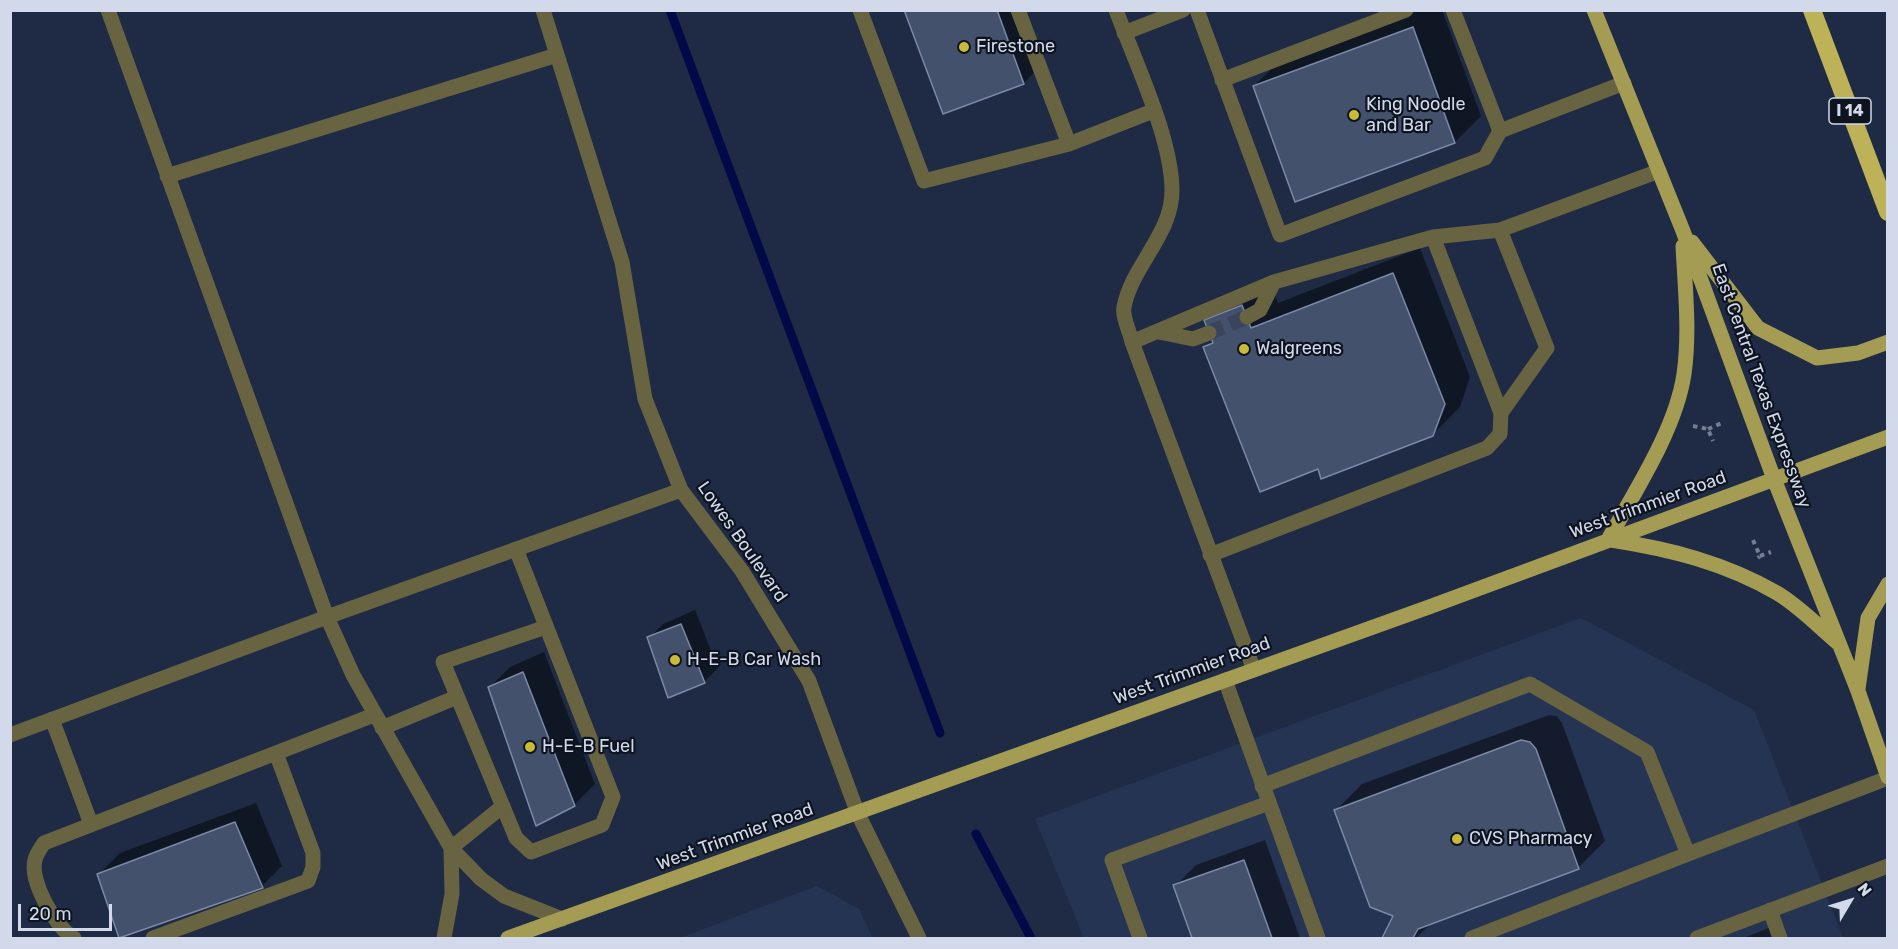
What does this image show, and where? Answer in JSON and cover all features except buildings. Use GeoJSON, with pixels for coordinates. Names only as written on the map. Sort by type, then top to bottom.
{"type":"FeatureCollection","features":[{"type":"Feature","properties":{"kind":"highway","name":"I 14"},"geometry":{"type":"LineString","coordinates":[[1812,10],[1887,212]]}},
{"type":"Feature","properties":{"kind":"main road","name":"East Central Texas Expressway"},"geometry":{"type":"LineString","coordinates":[[1594,10],[1683,231],[1774,479],[1858,691],[1887,777]]}},
{"type":"Feature","properties":{"kind":"main road"},"geometry":{"type":"LineString","coordinates":[[1683,231],[1758,328],[1817,358],[1858,353],[1887,342]]}},
{"type":"Feature","properties":{"kind":"main road"},"geometry":{"type":"LineString","coordinates":[[1683,231],[1686,309],[1684,375],[1667,430],[1608,540],[1666,549],[1719,565],[1779,594],[1840,645]]}},
{"type":"Feature","properties":{"kind":"main road","name":"West Trimmier Road"},"geometry":{"type":"LineString","coordinates":[[508,939],[1254,670],[1887,437]]}},
{"type":"Feature","properties":{"kind":"main road"},"geometry":{"type":"LineString","coordinates":[[1858,691],[1868,618],[1887,584]]}},
{"type":"Feature","properties":{"kind":"street"},"geometry":{"type":"LineString","coordinates":[[108,10],[327,617],[353,675],[451,848],[481,879],[504,896],[562,919]]}},
{"type":"Feature","properties":{"kind":"street","name":"Lowes Boulevard"},"geometry":{"type":"LineString","coordinates":[[543,10],[622,262],[645,399],[681,490],[742,571],[809,681],[858,814],[919,939]]}},
{"type":"Feature","properties":{"kind":"street"},"geometry":{"type":"LineString","coordinates":[[860,10],[924,181],[1069,144],[1153,111]]}},
{"type":"Feature","properties":{"kind":"street"},"geometry":{"type":"LineString","coordinates":[[1018,10],[1069,144]]}},
{"type":"Feature","properties":{"kind":"street"},"geometry":{"type":"LineString","coordinates":[[1116,10],[1163,139],[1173,190],[1163,232],[1137,273],[1123,309],[1132,342],[1254,670]]}},
{"type":"Feature","properties":{"kind":"street"},"geometry":{"type":"LineString","coordinates":[[1124,33],[1182,10]]}},
{"type":"Feature","properties":{"kind":"street"},"geometry":{"type":"LineString","coordinates":[[1197,10],[1280,236],[1485,158],[1500,131],[1624,83]]}},
{"type":"Feature","properties":{"kind":"street"},"geometry":{"type":"LineString","coordinates":[[1222,80],[1406,10]]}},
{"type":"Feature","properties":{"kind":"street"},"geometry":{"type":"LineString","coordinates":[[1453,10],[1500,131]]}},
{"type":"Feature","properties":{"kind":"street"},"geometry":{"type":"LineString","coordinates":[[167,176],[557,55]]}},
{"type":"Feature","properties":{"kind":"street"},"geometry":{"type":"LineString","coordinates":[[1132,342],[1274,282],[1433,237],[1500,230],[1659,171]]}},
{"type":"Feature","properties":{"kind":"street"},"geometry":{"type":"LineString","coordinates":[[1500,230],[1547,348],[1501,413]]}},
{"type":"Feature","properties":{"kind":"street"},"geometry":{"type":"LineString","coordinates":[[1210,555],[1487,448],[1500,434],[1501,413],[1433,237]]}},
{"type":"Feature","properties":{"kind":"street"},"geometry":{"type":"LineString","coordinates":[[1247,317],[1260,310],[1274,282]]}},
{"type":"Feature","properties":{"kind":"street"},"geometry":{"type":"LineString","coordinates":[[1159,332],[1193,339],[1209,333]]}},
{"type":"Feature","properties":{"kind":"street"},"geometry":{"type":"LineString","coordinates":[[10,735],[327,617],[681,490]]}},
{"type":"Feature","properties":{"kind":"street"},"geometry":{"type":"LineString","coordinates":[[516,549],[613,797],[602,825],[531,852],[516,838],[443,662],[546,627]]}},
{"type":"Feature","properties":{"kind":"street"},"geometry":{"type":"LineString","coordinates":[[1225,680],[1318,939]]}},
{"type":"Feature","properties":{"kind":"street"},"geometry":{"type":"LineString","coordinates":[[1262,786],[1530,684],[1647,752],[1688,854]]}},
{"type":"Feature","properties":{"kind":"street"},"geometry":{"type":"LineString","coordinates":[[74,939],[65,933],[54,919],[37,881],[34,861],[44,843],[276,753],[457,696]]}},
{"type":"Feature","properties":{"kind":"street"},"geometry":{"type":"LineString","coordinates":[[52,719],[91,824]]}},
{"type":"Feature","properties":{"kind":"street"},"geometry":{"type":"LineString","coordinates":[[153,939],[308,880],[313,867],[313,853],[276,753]]}},
{"type":"Feature","properties":{"kind":"street"},"geometry":{"type":"LineString","coordinates":[[1472,939],[1887,777]]}},
{"type":"Feature","properties":{"kind":"street"},"geometry":{"type":"LineString","coordinates":[[1140,939],[1112,860],[1269,804]]}},
{"type":"Feature","properties":{"kind":"street"},"geometry":{"type":"LineString","coordinates":[[451,848],[502,806]]}},
{"type":"Feature","properties":{"kind":"street"},"geometry":{"type":"LineString","coordinates":[[444,939],[452,894],[451,848]]}},
{"type":"Feature","properties":{"kind":"street"},"geometry":{"type":"LineString","coordinates":[[1697,939],[1887,866]]}},
{"type":"Feature","properties":{"kind":"street"},"geometry":{"type":"LineString","coordinates":[[1770,910],[1780,939]]}},
{"type":"Feature","properties":{"kind":"path"},"geometry":{"type":"LineString","coordinates":[[1692,426],[1708,429],[1722,423]]}},
{"type":"Feature","properties":{"kind":"path"},"geometry":{"type":"LineString","coordinates":[[1708,429],[1713,441]]}},
{"type":"Feature","properties":{"kind":"path"},"geometry":{"type":"LineString","coordinates":[[1753,540],[1760,556]]}},
{"type":"Feature","properties":{"kind":"path"},"geometry":{"type":"LineString","coordinates":[[1755,561],[1760,556],[1771,552]]}},
{"type":"Feature","properties":{"kind":"shaded area"},"geometry":{"type":"Polygon","coordinates":[[[1581,618],[1754,710],[1843,938],[1084,938],[1035,819],[1581,618]]]}},
{"type":"Feature","properties":{"kind":"shaded area"},"geometry":{"type":"Polygon","coordinates":[[[817,886],[859,909],[873,938],[680,938],[817,886]]]}},
{"type":"Feature","properties":{"kind":"waterway"},"geometry":{"type":"LineString","coordinates":[[670,10],[940,733]]}},
{"type":"Feature","properties":{"kind":"waterway"},"geometry":{"type":"LineString","coordinates":[[976,834],[1031,938]]}},
{"type":"Feature","properties":{"kind":"tunnel"},"geometry":{"type":"LineString","coordinates":[[1209,333],[1247,317]]}},
{"type":"Feature","properties":{"kind":"place","name":"Firestone"},"geometry":{"type":"Point","coordinates":[964,47]}},
{"type":"Feature","properties":{"kind":"place","name":"King Noodle and Bar"},"geometry":{"type":"Point","coordinates":[1354,115]}},
{"type":"Feature","properties":{"kind":"place","name":"Walgreens"},"geometry":{"type":"Point","coordinates":[1244,349]}},
{"type":"Feature","properties":{"kind":"place","name":"H-E-B Car Wash"},"geometry":{"type":"Point","coordinates":[675,660]}},
{"type":"Feature","properties":{"kind":"place","name":"H-E-B Fuel"},"geometry":{"type":"Point","coordinates":[530,747]}},
{"type":"Feature","properties":{"kind":"place","name":"CVS Pharmacy"},"geometry":{"type":"Point","coordinates":[1457,839]}}]}
